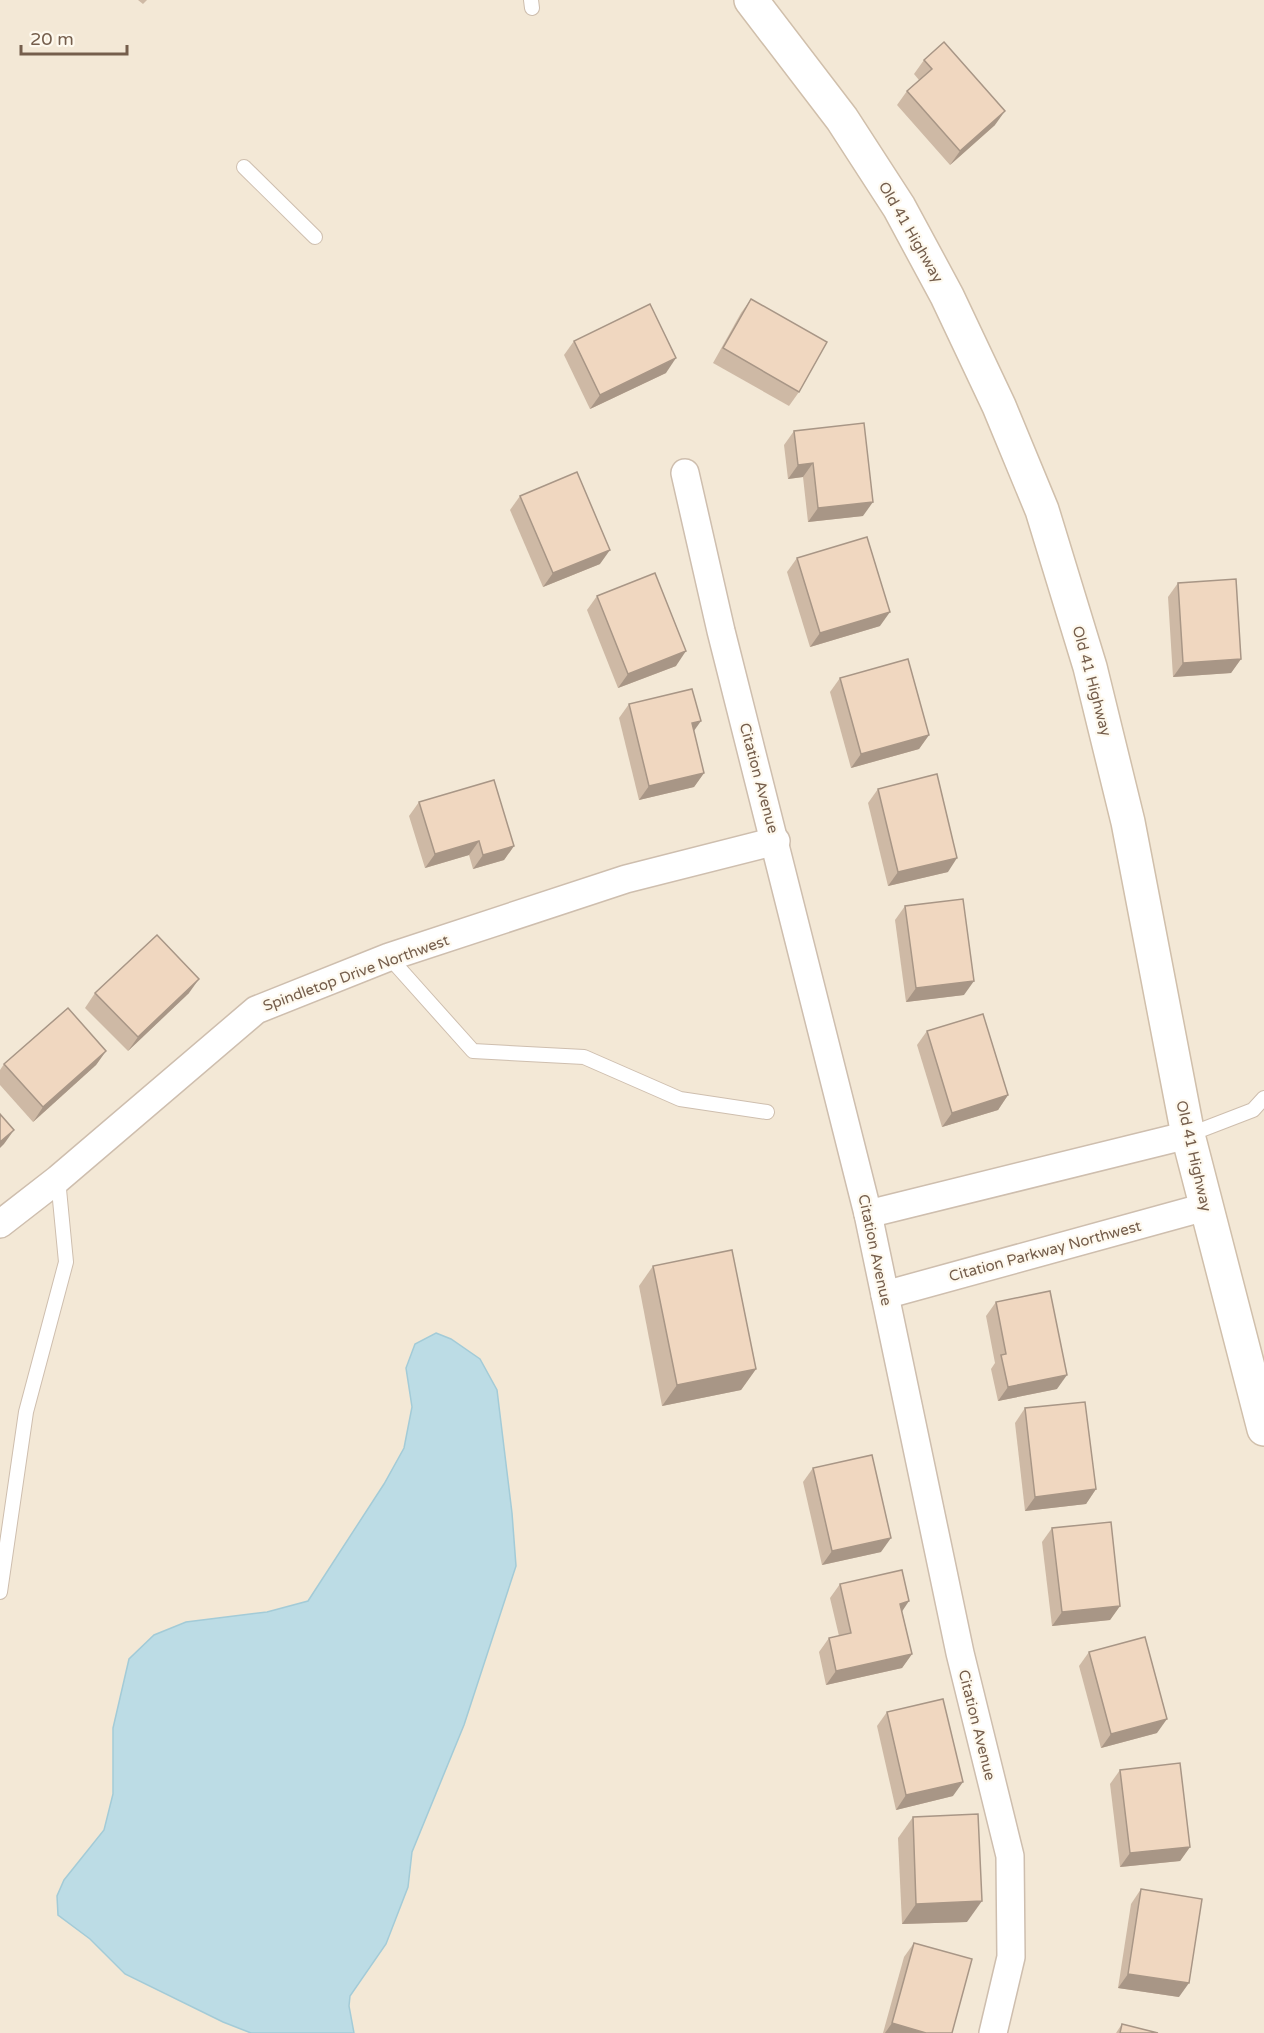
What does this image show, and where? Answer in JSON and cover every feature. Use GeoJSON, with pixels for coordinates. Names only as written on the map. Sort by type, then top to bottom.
{"type":"FeatureCollection","features":[{"type":"Feature","properties":{"kind":"main road","name":"Old 41 Highway"},"geometry":{"type":"LineString","coordinates":[[751,0],[842,119],[898,207],[966,336],[999,406],[1042,510],[1090,667],[1128,822],[1188,1135],[1264,1429]]}},
{"type":"Feature","properties":{"kind":"street","name":"Citation Avenue"},"geometry":{"type":"LineString","coordinates":[[685,473],[721,631],[776,841],[868,1214],[960,1653],[1010,1856],[1011,1957],[993,2033]]}},
{"type":"Feature","properties":{"kind":"street","name":"Spindletop Drive Northwest"},"geometry":{"type":"LineString","coordinates":[[0,1224],[58,1179],[256,1010],[389,957],[626,879],[776,841]]}},
{"type":"Feature","properties":{"kind":"street"},"geometry":{"type":"LineString","coordinates":[[868,1214],[1188,1135]]}},
{"type":"Feature","properties":{"kind":"street","name":"Citation Parkway Northwest"},"geometry":{"type":"LineString","coordinates":[[885,1295],[1205,1207]]}},
{"type":"Feature","properties":{"kind":"lane"},"geometry":{"type":"LineString","coordinates":[[244,167],[315,237]]}},
{"type":"Feature","properties":{"kind":"lane"},"geometry":{"type":"LineString","coordinates":[[389,957],[473,1051],[584,1057],[680,1099],[767,1112]]}},
{"type":"Feature","properties":{"kind":"lane"},"geometry":{"type":"LineString","coordinates":[[1188,1135],[1253,1110],[1264,1098]]}},
{"type":"Feature","properties":{"kind":"lane"},"geometry":{"type":"LineString","coordinates":[[0,1592],[26,1412],[66,1262],[58,1179]]}},
{"type":"Feature","properties":{"kind":"shaded area"},"geometry":{"type":"Polygon","coordinates":[[[0,0],[1264,0],[1264,2033],[0,2033],[0,0]]]}},
{"type":"Feature","properties":{"kind":"water"},"geometry":{"type":"Polygon","coordinates":[[[436,1333],[451,1339],[480,1359],[497,1390],[516,1566],[464,1725],[412,1852],[408,1887],[386,1944],[350,1996],[349,2006],[354,2033],[251,2033],[223,2022],[125,1974],[90,1939],[58,1915],[57,1896],[64,1880],[104,1830],[113,1794],[113,1728],[129,1659],[154,1635],[186,1622],[267,1612],[308,1601],[384,1484],[404,1448],[412,1407],[406,1368],[415,1344],[436,1333]]]}},
{"type":"Feature","properties":{"kind":"building"},"geometry":{"type":"Polygon","coordinates":[[[944,42],[1005,111],[960,151],[907,91],[932,69],[924,60],[944,42]]]}},
{"type":"Feature","properties":{"kind":"building"},"geometry":{"type":"Polygon","coordinates":[[[751,299],[827,342],[799,392],[723,348],[751,299]]]}},
{"type":"Feature","properties":{"kind":"building"},"geometry":{"type":"Polygon","coordinates":[[[650,304],[676,358],[600,395],[574,341],[650,304]]]}},
{"type":"Feature","properties":{"kind":"building"},"geometry":{"type":"Polygon","coordinates":[[[864,423],[873,502],[818,508],[813,463],[798,465],[794,431],[864,423]]]}},
{"type":"Feature","properties":{"kind":"building"},"geometry":{"type":"Polygon","coordinates":[[[577,472],[610,550],[553,573],[520,496],[577,472]]]}},
{"type":"Feature","properties":{"kind":"building"},"geometry":{"type":"Polygon","coordinates":[[[867,537],[890,612],[820,633],[797,558],[867,537]]]}},
{"type":"Feature","properties":{"kind":"building"},"geometry":{"type":"Polygon","coordinates":[[[655,573],[686,651],[628,674],[597,596],[655,573]]]}},
{"type":"Feature","properties":{"kind":"building"},"geometry":{"type":"Polygon","coordinates":[[[1236,579],[1241,659],[1183,663],[1178,583],[1236,579]]]}},
{"type":"Feature","properties":{"kind":"building"},"geometry":{"type":"Polygon","coordinates":[[[908,659],[929,735],[861,754],[840,678],[908,659]]]}},
{"type":"Feature","properties":{"kind":"building"},"geometry":{"type":"Polygon","coordinates":[[[692,689],[701,721],[692,723],[704,773],[649,786],[629,704],[692,689]]]}},
{"type":"Feature","properties":{"kind":"building"},"geometry":{"type":"Polygon","coordinates":[[[937,774],[957,858],[898,872],[878,789],[937,774]]]}},
{"type":"Feature","properties":{"kind":"building"},"geometry":{"type":"Polygon","coordinates":[[[494,780],[514,846],[483,855],[479,841],[435,854],[419,802],[494,780]]]}},
{"type":"Feature","properties":{"kind":"building"},"geometry":{"type":"Polygon","coordinates":[[[963,899],[974,981],[916,988],[905,906],[963,899]]]}},
{"type":"Feature","properties":{"kind":"building"},"geometry":{"type":"Polygon","coordinates":[[[157,935],[199,979],[138,1037],[95,993],[157,935]]]}},
{"type":"Feature","properties":{"kind":"building"},"geometry":{"type":"Polygon","coordinates":[[[68,1008],[106,1051],[43,1107],[4,1064],[68,1008]]]}},
{"type":"Feature","properties":{"kind":"building"},"geometry":{"type":"Polygon","coordinates":[[[983,1014],[1008,1095],[952,1113],[927,1031],[983,1014]]]}},
{"type":"Feature","properties":{"kind":"building"},"geometry":{"type":"Polygon","coordinates":[[[0,1114],[14,1130],[0,1142],[0,1114]]]}},
{"type":"Feature","properties":{"kind":"building"},"geometry":{"type":"Polygon","coordinates":[[[732,1250],[756,1369],[677,1385],[653,1266],[732,1250]]]}},
{"type":"Feature","properties":{"kind":"building"},"geometry":{"type":"Polygon","coordinates":[[[1050,1291],[1067,1375],[1008,1387],[1001,1355],[1006,1354],[996,1302],[1050,1291]]]}},
{"type":"Feature","properties":{"kind":"building"},"geometry":{"type":"Polygon","coordinates":[[[1085,1402],[1096,1489],[1035,1497],[1025,1408],[1085,1402]]]}},
{"type":"Feature","properties":{"kind":"building"},"geometry":{"type":"Polygon","coordinates":[[[872,1455],[891,1538],[832,1551],[813,1468],[872,1455]]]}},
{"type":"Feature","properties":{"kind":"building"},"geometry":{"type":"Polygon","coordinates":[[[1111,1522],[1120,1606],[1062,1612],[1052,1528],[1111,1522]]]}},
{"type":"Feature","properties":{"kind":"building"},"geometry":{"type":"Polygon","coordinates":[[[902,1570],[909,1601],[900,1604],[912,1654],[836,1671],[829,1638],[851,1633],[840,1584],[902,1570]]]}},
{"type":"Feature","properties":{"kind":"building"},"geometry":{"type":"Polygon","coordinates":[[[1145,1637],[1167,1719],[1111,1734],[1089,1652],[1145,1637]]]}},
{"type":"Feature","properties":{"kind":"building"},"geometry":{"type":"Polygon","coordinates":[[[943,1699],[963,1782],[906,1795],[887,1712],[943,1699]]]}},
{"type":"Feature","properties":{"kind":"building"},"geometry":{"type":"Polygon","coordinates":[[[1180,1763],[1190,1847],[1130,1853],[1120,1770],[1180,1763]]]}},
{"type":"Feature","properties":{"kind":"building"},"geometry":{"type":"Polygon","coordinates":[[[978,1814],[982,1901],[916,1904],[913,1817],[978,1814]]]}},
{"type":"Feature","properties":{"kind":"building"},"geometry":{"type":"Polygon","coordinates":[[[1141,1889],[1202,1899],[1189,1983],[1128,1974],[1141,1889]]]}},
{"type":"Feature","properties":{"kind":"building"},"geometry":{"type":"Polygon","coordinates":[[[914,1943],[972,1959],[952,2033],[926,2033],[892,2023],[914,1943]]]}},
{"type":"Feature","properties":{"kind":"building"},"geometry":{"type":"Polygon","coordinates":[[[1122,2024],[1158,2033],[1120,2033],[1122,2024]]]}}]}
